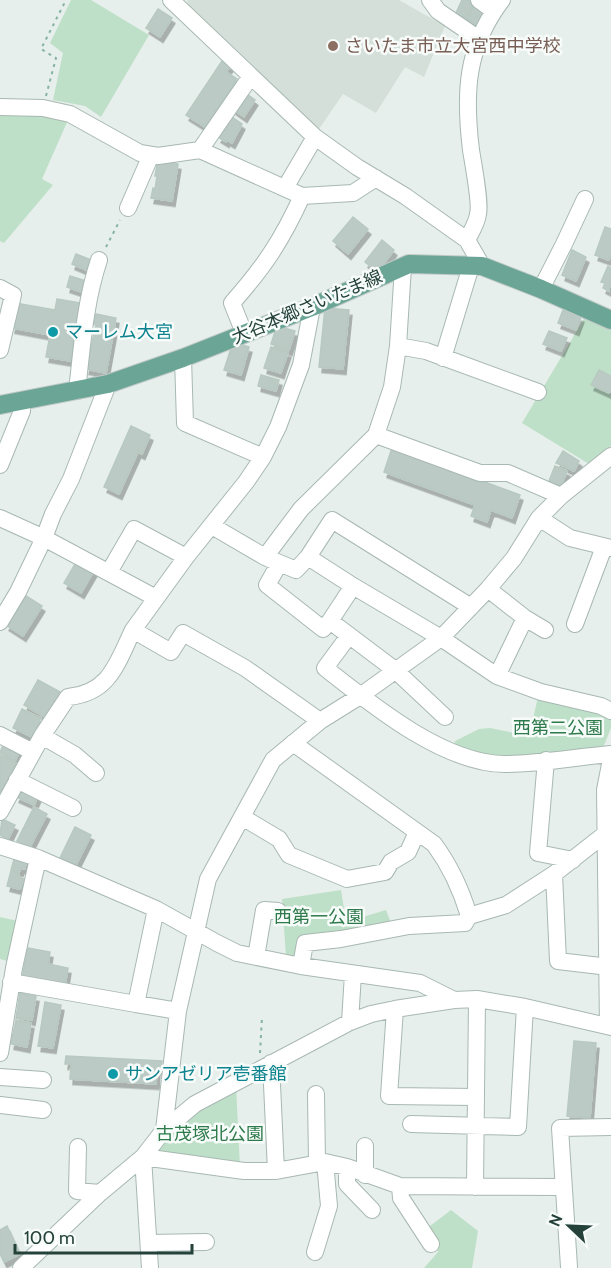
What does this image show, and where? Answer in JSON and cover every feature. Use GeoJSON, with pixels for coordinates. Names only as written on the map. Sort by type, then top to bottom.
{"type":"FeatureCollection","features":[{"type":"Feature","properties":{"kind":"main road","name":"大谷本郷さいたま線"},"geometry":{"type":"LineString","coordinates":[[0,405],[108,384],[183,358],[312,307],[409,264],[476,266],[541,289],[611,320]]}},
{"type":"Feature","properties":{"kind":"street"},"geometry":{"type":"LineString","coordinates":[[430,0],[438,11],[479,39]]}},
{"type":"Feature","properties":{"kind":"street"},"geometry":{"type":"LineString","coordinates":[[467,240],[479,213],[467,92],[479,39],[498,6],[479,0]]}},
{"type":"Feature","properties":{"kind":"street"},"geometry":{"type":"LineString","coordinates":[[178,2],[315,137],[467,240],[476,266],[443,358]]}},
{"type":"Feature","properties":{"kind":"street"},"geometry":{"type":"LineString","coordinates":[[200,150],[251,76]]}},
{"type":"Feature","properties":{"kind":"street"},"geometry":{"type":"LineString","coordinates":[[0,107],[44,108],[70,114],[140,153],[158,156],[200,150],[302,196],[353,193],[376,178]]}},
{"type":"Feature","properties":{"kind":"street"},"geometry":{"type":"LineString","coordinates":[[285,188],[315,137]]}},
{"type":"Feature","properties":{"kind":"street"},"geometry":{"type":"LineString","coordinates":[[128,208],[151,155]]}},
{"type":"Feature","properties":{"kind":"street"},"geometry":{"type":"LineString","coordinates":[[244,333],[232,303],[259,273],[285,233],[302,196]]}},
{"type":"Feature","properties":{"kind":"street"},"geometry":{"type":"LineString","coordinates":[[541,289],[585,199]]}},
{"type":"Feature","properties":{"kind":"street"},"geometry":{"type":"LineString","coordinates":[[76,391],[88,305],[99,260]]}},
{"type":"Feature","properties":{"kind":"street"},"geometry":{"type":"LineString","coordinates":[[353,586],[323,629],[267,585],[272,560],[301,509],[376,435],[392,387],[398,346],[403,267]]}},
{"type":"Feature","properties":{"kind":"street"},"geometry":{"type":"LineString","coordinates":[[0,288],[13,295],[0,350]]}},
{"type":"Feature","properties":{"kind":"street"},"geometry":{"type":"LineString","coordinates":[[0,812],[42,736],[68,698],[83,696],[97,689],[113,671],[134,630],[156,598],[263,457],[278,427],[302,365],[312,307]]}},
{"type":"Feature","properties":{"kind":"street"},"geometry":{"type":"LineString","coordinates":[[398,346],[426,351],[538,392]]}},
{"type":"Feature","properties":{"kind":"street"},"geometry":{"type":"LineString","coordinates":[[183,358],[185,423],[263,457]]}},
{"type":"Feature","properties":{"kind":"street"},"geometry":{"type":"LineString","coordinates":[[2,613],[44,538],[53,514],[71,479],[108,384]]}},
{"type":"Feature","properties":{"kind":"street"},"geometry":{"type":"LineString","coordinates":[[0,465],[22,411],[22,401]]}},
{"type":"Feature","properties":{"kind":"street"},"geometry":{"type":"LineString","coordinates":[[376,435],[480,473],[508,473],[561,496]]}},
{"type":"Feature","properties":{"kind":"street"},"geometry":{"type":"LineString","coordinates":[[164,1130],[178,1011],[208,879],[273,760],[320,722],[441,638],[514,558],[538,518],[561,496],[611,456]]}},
{"type":"Feature","properties":{"kind":"street"},"geometry":{"type":"LineString","coordinates":[[0,518],[44,538],[156,598]]}},
{"type":"Feature","properties":{"kind":"street"},"geometry":{"type":"LineString","coordinates":[[538,518],[570,538],[608,548],[575,624]]}},
{"type":"Feature","properties":{"kind":"street"},"geometry":{"type":"LineString","coordinates":[[212,526],[232,540],[240,541],[272,560],[296,570],[308,557],[332,520],[471,607]]}},
{"type":"Feature","properties":{"kind":"street"},"geometry":{"type":"LineString","coordinates":[[109,572],[134,529],[186,557]]}},
{"type":"Feature","properties":{"kind":"street"},"geometry":{"type":"LineString","coordinates":[[308,557],[441,638],[497,676],[541,692],[602,706],[611,711]]}},
{"type":"Feature","properties":{"kind":"street"},"geometry":{"type":"LineString","coordinates":[[488,589],[525,618],[545,630]]}},
{"type":"Feature","properties":{"kind":"street"},"geometry":{"type":"LineString","coordinates":[[497,676],[525,618]]}},
{"type":"Feature","properties":{"kind":"street"},"geometry":{"type":"LineString","coordinates":[[330,621],[348,637],[395,670],[445,717]]}},
{"type":"Feature","properties":{"kind":"street"},"geometry":{"type":"LineString","coordinates":[[134,630],[171,652],[183,633],[245,668],[320,722]]}},
{"type":"Feature","properties":{"kind":"street"},"geometry":{"type":"LineString","coordinates":[[348,637],[326,668],[360,696],[436,746],[461,756],[504,764],[611,754]]}},
{"type":"Feature","properties":{"kind":"street"},"geometry":{"type":"LineString","coordinates":[[0,735],[33,752]]}},
{"type":"Feature","properties":{"kind":"street"},"geometry":{"type":"LineString","coordinates":[[42,736],[75,755],[96,773]]}},
{"type":"Feature","properties":{"kind":"street"},"geometry":{"type":"LineString","coordinates":[[293,743],[434,844],[449,864],[462,890],[469,916]]}},
{"type":"Feature","properties":{"kind":"street"},"geometry":{"type":"LineString","coordinates":[[21,1268],[100,1193],[143,1157],[164,1130],[195,1104],[350,1022],[370,1014],[395,1009],[477,999],[525,1007],[610,1027],[605,790],[611,759]]}},
{"type":"Feature","properties":{"kind":"street"},"geometry":{"type":"LineString","coordinates":[[546,760],[538,853],[573,860]]}},
{"type":"Feature","properties":{"kind":"street"},"geometry":{"type":"LineString","coordinates":[[17,780],[73,808]]}},
{"type":"Feature","properties":{"kind":"street"},"geometry":{"type":"LineString","coordinates":[[242,817],[279,839],[289,855],[347,879],[385,872],[391,862],[408,852],[417,832]]}},
{"type":"Feature","properties":{"kind":"street"},"geometry":{"type":"LineString","coordinates":[[301,966],[305,943],[409,927],[465,923],[469,916],[506,905],[554,874],[606,834]]}},
{"type":"Feature","properties":{"kind":"street"},"geometry":{"type":"LineString","coordinates":[[0,846],[38,858],[156,909],[237,953],[301,966],[420,984],[454,1000]]}},
{"type":"Feature","properties":{"kind":"street"},"geometry":{"type":"LineString","coordinates":[[0,1053],[4,1003],[11,982],[38,858]]}},
{"type":"Feature","properties":{"kind":"street"},"geometry":{"type":"LineString","coordinates":[[554,874],[558,961],[609,968]]}},
{"type":"Feature","properties":{"kind":"street"},"geometry":{"type":"LineString","coordinates":[[136,1004],[156,909]]}},
{"type":"Feature","properties":{"kind":"street"},"geometry":{"type":"LineString","coordinates":[[256,957],[264,910],[278,911]]}},
{"type":"Feature","properties":{"kind":"street"},"geometry":{"type":"LineString","coordinates":[[350,1022],[353,974]]}},
{"type":"Feature","properties":{"kind":"street"},"geometry":{"type":"LineString","coordinates":[[11,982],[178,1011]]}},
{"type":"Feature","properties":{"kind":"street"},"geometry":{"type":"LineString","coordinates":[[475,1187],[477,999]]}},
{"type":"Feature","properties":{"kind":"street"},"geometry":{"type":"LineString","coordinates":[[411,1124],[518,1127],[525,1007]]}},
{"type":"Feature","properties":{"kind":"street"},"geometry":{"type":"LineString","coordinates":[[395,1009],[389,1096],[476,1097]]}},
{"type":"Feature","properties":{"kind":"street"},"geometry":{"type":"LineString","coordinates":[[265,1066],[276,1171]]}},
{"type":"Feature","properties":{"kind":"street"},"geometry":{"type":"LineString","coordinates":[[0,1077],[43,1080]]}},
{"type":"Feature","properties":{"kind":"street"},"geometry":{"type":"LineString","coordinates":[[315,1252],[329,1206],[321,1162],[316,1094]]}},
{"type":"Feature","properties":{"kind":"street"},"geometry":{"type":"LineString","coordinates":[[0,1105],[44,1110]]}},
{"type":"Feature","properties":{"kind":"street"},"geometry":{"type":"LineString","coordinates":[[569,1268],[560,1128],[611,1127]]}},
{"type":"Feature","properties":{"kind":"street"},"geometry":{"type":"LineString","coordinates":[[365,1146],[365,1175]]}},
{"type":"Feature","properties":{"kind":"street"},"geometry":{"type":"LineString","coordinates":[[78,1147],[77,1191],[100,1193]]}},
{"type":"Feature","properties":{"kind":"street"},"geometry":{"type":"LineString","coordinates":[[143,1157],[244,1172],[276,1171],[321,1162],[347,1167],[400,1186],[563,1187]]}},
{"type":"Feature","properties":{"kind":"street"},"geometry":{"type":"LineString","coordinates":[[143,1157],[150,1268]]}},
{"type":"Feature","properties":{"kind":"street"},"geometry":{"type":"LineString","coordinates":[[347,1167],[347,1184],[372,1210]]}},
{"type":"Feature","properties":{"kind":"street"},"geometry":{"type":"LineString","coordinates":[[400,1186],[401,1198],[431,1244]]}},
{"type":"Feature","properties":{"kind":"street"},"geometry":{"type":"LineString","coordinates":[[149,1243],[206,1242]]}},
{"type":"Feature","properties":{"kind":"path"},"geometry":{"type":"LineString","coordinates":[[44,108],[56,58],[41,50],[66,0]]}},
{"type":"Feature","properties":{"kind":"path"},"geometry":{"type":"LineString","coordinates":[[99,260],[128,208]]}},
{"type":"Feature","properties":{"kind":"path"},"geometry":{"type":"LineString","coordinates":[[262,1017],[265,1066]]}},
{"type":"Feature","properties":{"kind":"shaded area","name":"さいたま市立大宮西中学校"},"geometry":{"type":"Polygon","coordinates":[[[187,0],[399,0],[445,26],[424,77],[405,67],[376,113],[343,94],[317,132],[190,9],[187,0]]]}},
{"type":"Feature","properties":{"kind":"green space"},"geometry":{"type":"Polygon","coordinates":[[[71,0],[91,0],[149,35],[101,117],[85,106],[53,100],[63,53],[50,43],[71,0]]]}},
{"type":"Feature","properties":{"kind":"green space"},"geometry":{"type":"Polygon","coordinates":[[[0,112],[58,114],[68,120],[42,179],[53,185],[4,243],[0,241],[0,112]]]}},
{"type":"Feature","properties":{"kind":"green space"},"geometry":{"type":"Polygon","coordinates":[[[585,317],[611,328],[611,446],[589,464],[522,423],[585,317]]]}},
{"type":"Feature","properties":{"kind":"green space","name":"西第二公園"},"geometry":{"type":"Polygon","coordinates":[[[538,697],[611,715],[611,728],[603,748],[504,759],[454,750],[455,741],[479,729],[490,728],[529,736],[538,697]]]}},
{"type":"Feature","properties":{"kind":"green space","name":"西第一公園"},"geometry":{"type":"Polygon","coordinates":[[[341,890],[346,922],[386,910],[393,928],[303,942],[299,959],[286,957],[282,899],[341,890]]]}},
{"type":"Feature","properties":{"kind":"green space"},"geometry":{"type":"Polygon","coordinates":[[[0,917],[18,921],[11,962],[0,959],[0,917]]]}},
{"type":"Feature","properties":{"kind":"green space","name":"古茂塚北公園"},"geometry":{"type":"Polygon","coordinates":[[[236,1084],[240,1168],[148,1155],[168,1134],[236,1084]]]}},
{"type":"Feature","properties":{"kind":"green space"},"geometry":{"type":"Polygon","coordinates":[[[451,1210],[478,1231],[472,1268],[424,1268],[438,1252],[430,1226],[451,1210]]]}},
{"type":"Feature","properties":{"kind":"building"},"geometry":{"type":"Polygon","coordinates":[[[462,0],[470,0],[469,2],[473,4],[466,18],[456,13],[462,0]]]}},
{"type":"Feature","properties":{"kind":"building"},"geometry":{"type":"Polygon","coordinates":[[[475,3],[485,12],[478,25],[467,20],[475,3]]]}},
{"type":"Feature","properties":{"kind":"building"},"geometry":{"type":"Polygon","coordinates":[[[158,9],[172,18],[160,37],[146,28],[158,9]]]}},
{"type":"Feature","properties":{"kind":"building"},"geometry":{"type":"Polygon","coordinates":[[[222,61],[230,66],[226,72],[237,79],[205,127],[186,115],[222,61]]]}},
{"type":"Feature","properties":{"kind":"building"},"geometry":{"type":"Polygon","coordinates":[[[244,92],[255,100],[244,117],[233,109],[244,92]]]}},
{"type":"Feature","properties":{"kind":"building"},"geometry":{"type":"Polygon","coordinates":[[[232,117],[242,124],[232,143],[218,137],[232,117]]]}},
{"type":"Feature","properties":{"kind":"building"},"geometry":{"type":"Polygon","coordinates":[[[158,160],[178,164],[172,201],[151,198],[153,188],[155,189],[158,160]]]}},
{"type":"Feature","properties":{"kind":"building"},"geometry":{"type":"Polygon","coordinates":[[[353,217],[368,229],[348,254],[333,241],[353,217]]]}},
{"type":"Feature","properties":{"kind":"building"},"geometry":{"type":"Polygon","coordinates":[[[605,227],[611,229],[609,260],[595,255],[605,227]]]}},
{"type":"Feature","properties":{"kind":"building"},"geometry":{"type":"Polygon","coordinates":[[[382,240],[394,250],[377,272],[365,262],[382,240]]]}},
{"type":"Feature","properties":{"kind":"building"},"geometry":{"type":"Polygon","coordinates":[[[572,250],[586,257],[576,281],[562,275],[572,250]]]}},
{"type":"Feature","properties":{"kind":"building"},"geometry":{"type":"Polygon","coordinates":[[[76,254],[91,260],[86,270],[72,264],[76,254]]]}},
{"type":"Feature","properties":{"kind":"building"},"geometry":{"type":"Polygon","coordinates":[[[608,266],[611,268],[609,291],[603,288],[605,283],[601,282],[608,266]]]}},
{"type":"Feature","properties":{"kind":"building"},"geometry":{"type":"Polygon","coordinates":[[[70,276],[86,281],[82,292],[67,287],[70,276]]]}},
{"type":"Feature","properties":{"kind":"building","name":"マーレム大宮"},"geometry":{"type":"Polygon","coordinates":[[[57,299],[81,303],[70,361],[46,357],[50,335],[12,328],[16,303],[55,310],[57,299]]]}},
{"type":"Feature","properties":{"kind":"building"},"geometry":{"type":"Polygon","coordinates":[[[325,308],[349,310],[343,369],[319,367],[325,308]]]}},
{"type":"Feature","properties":{"kind":"building"},"geometry":{"type":"Polygon","coordinates":[[[563,310],[581,317],[576,330],[558,323],[563,310]]]}},
{"type":"Feature","properties":{"kind":"building"},"geometry":{"type":"Polygon","coordinates":[[[96,314],[116,318],[106,373],[86,369],[96,325],[94,324],[96,314]]]}},
{"type":"Feature","properties":{"kind":"building"},"geometry":{"type":"Polygon","coordinates":[[[277,326],[295,331],[289,350],[271,344],[277,326]]]}},
{"type":"Feature","properties":{"kind":"building"},"geometry":{"type":"Polygon","coordinates":[[[549,331],[567,338],[561,351],[543,344],[549,331]]]}},
{"type":"Feature","properties":{"kind":"building"},"geometry":{"type":"Polygon","coordinates":[[[233,342],[249,347],[241,375],[224,370],[233,342]]]}},
{"type":"Feature","properties":{"kind":"building"},"geometry":{"type":"Polygon","coordinates":[[[271,347],[288,352],[281,373],[264,368],[271,347]]]}},
{"type":"Feature","properties":{"kind":"building"},"geometry":{"type":"Polygon","coordinates":[[[599,370],[611,376],[609,393],[591,385],[599,370]]]}},
{"type":"Feature","properties":{"kind":"building"},"geometry":{"type":"Polygon","coordinates":[[[261,375],[279,380],[276,391],[258,386],[261,375]]]}},
{"type":"Feature","properties":{"kind":"building"},"geometry":{"type":"Polygon","coordinates":[[[131,426],[150,435],[142,454],[138,452],[119,494],[104,487],[131,426]]]}},
{"type":"Feature","properties":{"kind":"building"},"geometry":{"type":"Polygon","coordinates":[[[392,448],[520,495],[512,518],[491,510],[487,522],[471,516],[475,505],[384,472],[392,448]]]}},
{"type":"Feature","properties":{"kind":"building"},"geometry":{"type":"Polygon","coordinates":[[[563,451],[579,461],[574,471],[556,463],[563,451]]]}},
{"type":"Feature","properties":{"kind":"building"},"geometry":{"type":"Polygon","coordinates":[[[555,466],[567,471],[561,486],[549,481],[555,466]]]}},
{"type":"Feature","properties":{"kind":"building"},"geometry":{"type":"Polygon","coordinates":[[[78,559],[95,569],[81,593],[64,583],[78,559]]]}},
{"type":"Feature","properties":{"kind":"building"},"geometry":{"type":"Polygon","coordinates":[[[26,596],[42,606],[23,636],[6,625],[26,596]]]}},
{"type":"Feature","properties":{"kind":"building"},"geometry":{"type":"Polygon","coordinates":[[[38,680],[62,693],[48,719],[24,705],[38,680]]]}},
{"type":"Feature","properties":{"kind":"building"},"geometry":{"type":"Polygon","coordinates":[[[22,709],[41,718],[32,737],[13,728],[22,709]]]}},
{"type":"Feature","properties":{"kind":"building"},"geometry":{"type":"Polygon","coordinates":[[[4,742],[20,750],[15,761],[0,753],[4,742]]]}},
{"type":"Feature","properties":{"kind":"building"},"geometry":{"type":"Polygon","coordinates":[[[0,755],[16,763],[1,792],[0,792],[0,755]]]}},
{"type":"Feature","properties":{"kind":"building"},"geometry":{"type":"Polygon","coordinates":[[[20,790],[38,796],[34,805],[16,797],[20,790]]]}},
{"type":"Feature","properties":{"kind":"building"},"geometry":{"type":"Polygon","coordinates":[[[34,807],[47,814],[30,847],[17,841],[34,807]]]}},
{"type":"Feature","properties":{"kind":"building"},"geometry":{"type":"Polygon","coordinates":[[[2,819],[15,825],[8,839],[0,835],[2,819]]]}},
{"type":"Feature","properties":{"kind":"building"},"geometry":{"type":"Polygon","coordinates":[[[75,827],[91,835],[76,865],[60,858],[75,827]]]}},
{"type":"Feature","properties":{"kind":"building"},"geometry":{"type":"Polygon","coordinates":[[[15,856],[26,859],[25,869],[11,870],[15,856]]]}},
{"type":"Feature","properties":{"kind":"building"},"geometry":{"type":"Polygon","coordinates":[[[11,871],[19,873],[18,877],[24,879],[20,889],[7,886],[11,871]]]}},
{"type":"Feature","properties":{"kind":"building"},"geometry":{"type":"Polygon","coordinates":[[[28,948],[50,952],[48,964],[68,968],[65,986],[22,978],[28,948]]]}},
{"type":"Feature","properties":{"kind":"building"},"geometry":{"type":"Polygon","coordinates":[[[20,993],[36,996],[32,1020],[16,1018],[20,993]]]}},
{"type":"Feature","properties":{"kind":"building"},"geometry":{"type":"Polygon","coordinates":[[[45,1002],[61,1005],[53,1048],[38,1046],[45,1002]]]}},
{"type":"Feature","properties":{"kind":"building"},"geometry":{"type":"Polygon","coordinates":[[[16,1020],[31,1023],[27,1047],[11,1044],[16,1020]]]}},
{"type":"Feature","properties":{"kind":"building"},"geometry":{"type":"Polygon","coordinates":[[[574,1041],[596,1043],[590,1118],[567,1116],[574,1041]]]}},
{"type":"Feature","properties":{"kind":"building","name":"サンアゼリア壱番館"},"geometry":{"type":"Polygon","coordinates":[[[66,1056],[162,1061],[161,1069],[157,1069],[156,1084],[70,1079],[71,1064],[65,1064],[66,1056]]]}},
{"type":"Feature","properties":{"kind":"building"},"geometry":{"type":"Polygon","coordinates":[[[7,1226],[20,1254],[4,1262],[0,1254],[0,1230],[7,1226]]]}},
{"type":"Feature","properties":{"kind":"place","name":"さいたま市立大宮西中学校"},"geometry":{"type":"Point","coordinates":[333,46]}},
{"type":"Feature","properties":{"kind":"place","name":"マーレム大宮"},"geometry":{"type":"Point","coordinates":[53,332]}},
{"type":"Feature","properties":{"kind":"place","name":"サンアゼリア壱番館"},"geometry":{"type":"Point","coordinates":[113,1074]}}]}
